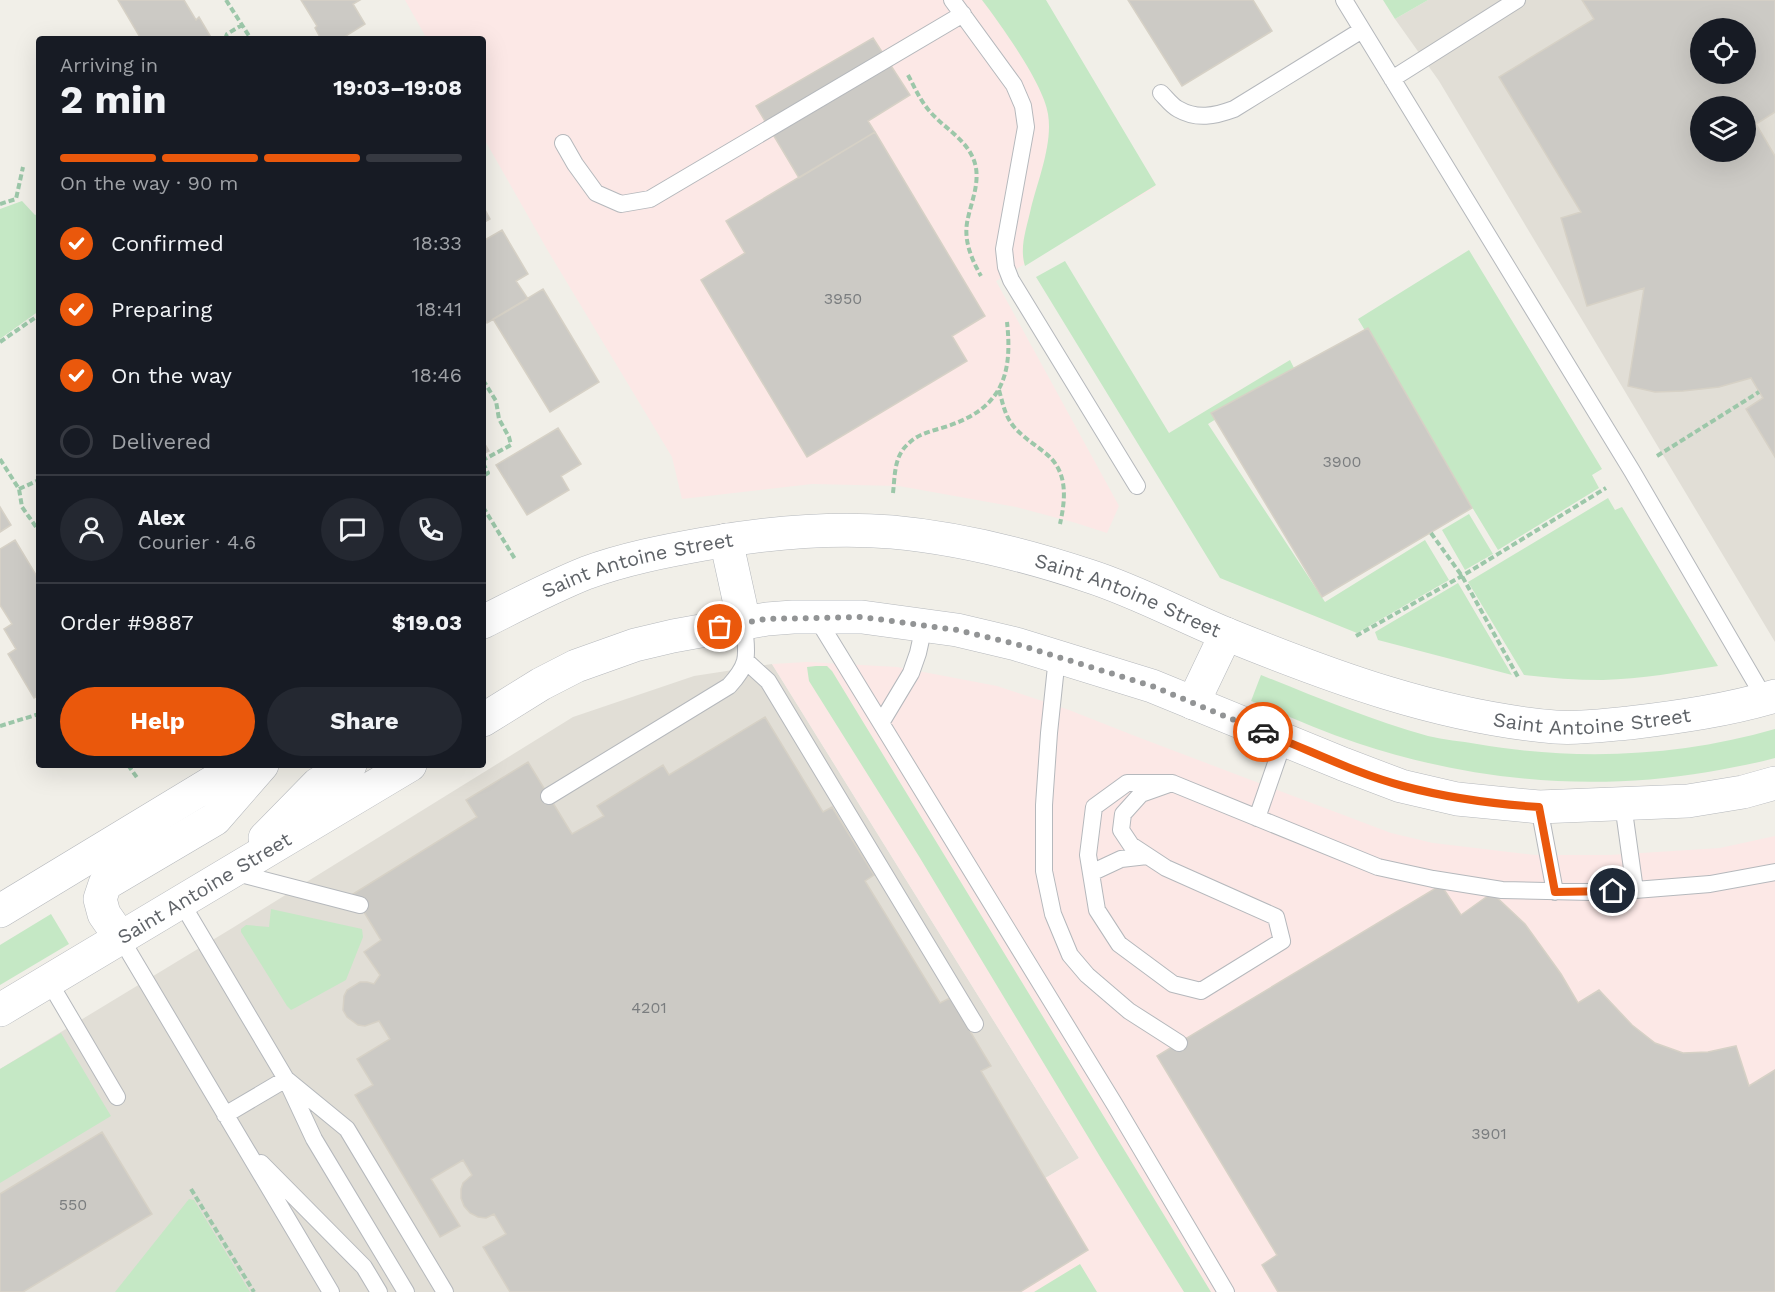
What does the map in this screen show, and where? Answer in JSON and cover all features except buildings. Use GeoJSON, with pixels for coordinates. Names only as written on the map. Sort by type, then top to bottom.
{"type":"FeatureCollection","features":[{"type":"Feature","properties":{"kind":"street","name":"Saint Antoine Street"},"geometry":{"type":"LineString","coordinates":[[486,620],[588,572],[683,547],[777,533],[891,532],[931,537],[1028,557],[1092,577],[1226,634],[1356,683],[1417,702],[1491,717],[1558,727],[1605,725],[1714,711],[1770,697]]}},
{"type":"Feature","properties":{"kind":"street"},"geometry":{"type":"LineString","coordinates":[[726,540],[744,622]]}},
{"type":"Feature","properties":{"kind":"street"},"geometry":{"type":"LineString","coordinates":[[486,718],[541,684],[576,666],[635,645],[766,619],[862,617],[957,630],[1016,644],[1152,686],[1343,765],[1401,786],[1457,799],[1539,807],[1688,801],[1743,792],[1775,783]]}},
{"type":"Feature","properties":{"kind":"street"},"geometry":{"type":"LineString","coordinates":[[1192,703],[1226,634]]}},
{"type":"Feature","properties":{"kind":"street"},"geometry":{"type":"LineString","coordinates":[[0,911],[236,768]]}},
{"type":"Feature","properties":{"kind":"street"},"geometry":{"type":"LineString","coordinates":[[120,937],[105,914],[100,899],[105,884],[215,819],[259,768]]}},
{"type":"Feature","properties":{"kind":"street"},"geometry":{"type":"LineString","coordinates":[[232,871],[318,784],[345,768]]}},
{"type":"Feature","properties":{"kind":"street","name":"Saint Antoine Street"},"geometry":{"type":"LineString","coordinates":[[0,1010],[405,768]]}},
{"type":"Feature","properties":{"kind":"lane"},"geometry":{"type":"LineString","coordinates":[[952,0],[1014,85],[1023,106],[1026,127],[1005,249],[1006,267],[1011,280],[1137,486]]}},
{"type":"Feature","properties":{"kind":"lane"},"geometry":{"type":"LineString","coordinates":[[1344,0],[1770,697]]}},
{"type":"Feature","properties":{"kind":"lane"},"geometry":{"type":"LineString","coordinates":[[1392,80],[1517,0]]}},
{"type":"Feature","properties":{"kind":"lane"},"geometry":{"type":"LineString","coordinates":[[563,143],[596,193],[621,204],[650,199],[963,14]]}},
{"type":"Feature","properties":{"kind":"lane"},"geometry":{"type":"LineString","coordinates":[[1161,93],[1177,109],[1196,115],[1213,116],[1234,109],[1362,30]]}},
{"type":"Feature","properties":{"kind":"lane"},"geometry":{"type":"LineString","coordinates":[[816,617],[1116,1105],[1226,1292]]}},
{"type":"Feature","properties":{"kind":"lane"},"geometry":{"type":"LineString","coordinates":[[549,796],[729,686],[740,674],[746,661],[744,622]]}},
{"type":"Feature","properties":{"kind":"lane"},"geometry":{"type":"LineString","coordinates":[[881,723],[911,673],[924,626]]}},
{"type":"Feature","properties":{"kind":"lane"},"geometry":{"type":"LineString","coordinates":[[1057,657],[1044,805],[1044,871],[1053,914],[1070,955],[1087,975],[1129,1011],[1179,1043]]}},
{"type":"Feature","properties":{"kind":"lane"},"geometry":{"type":"LineString","coordinates":[[746,661],[768,681],[975,1024]]}},
{"type":"Feature","properties":{"kind":"lane"},"geometry":{"type":"LineString","coordinates":[[1257,818],[1284,740]]}},
{"type":"Feature","properties":{"kind":"lane"},"geometry":{"type":"LineString","coordinates":[[1172,783],[1141,794],[1124,814],[1121,830],[1131,845],[1167,868],[1276,917],[1282,942],[1201,991],[1173,984],[1119,944],[1097,910],[1088,855],[1094,807],[1127,783],[1172,783],[1378,867],[1502,890],[1555,892],[1635,890],[1710,884],[1775,872]]}},
{"type":"Feature","properties":{"kind":"lane"},"geometry":{"type":"LineString","coordinates":[[1623,804],[1635,890]]}},
{"type":"Feature","properties":{"kind":"lane"},"geometry":{"type":"LineString","coordinates":[[1539,807],[1555,892]]}},
{"type":"Feature","properties":{"kind":"lane"},"geometry":{"type":"LineString","coordinates":[[1091,873],[1121,859],[1147,856]]}},
{"type":"Feature","properties":{"kind":"lane"},"geometry":{"type":"LineString","coordinates":[[232,871],[360,905]]}},
{"type":"Feature","properties":{"kind":"lane"},"geometry":{"type":"LineString","coordinates":[[181,902],[286,1079],[314,1139],[406,1292]]}},
{"type":"Feature","properties":{"kind":"lane"},"geometry":{"type":"LineString","coordinates":[[120,937],[331,1292]]}},
{"type":"Feature","properties":{"kind":"lane"},"geometry":{"type":"LineString","coordinates":[[48,980],[117,1097]]}},
{"type":"Feature","properties":{"kind":"lane"},"geometry":{"type":"LineString","coordinates":[[225,1115],[286,1079]]}},
{"type":"Feature","properties":{"kind":"lane"},"geometry":{"type":"LineString","coordinates":[[286,1079],[347,1129],[445,1292]]}},
{"type":"Feature","properties":{"kind":"lane"},"geometry":{"type":"LineString","coordinates":[[243,1144],[364,1267],[379,1292]]}},
{"type":"Feature","properties":{"kind":"path"},"geometry":{"type":"LineString","coordinates":[[226,0],[249,36]]}},
{"type":"Feature","properties":{"kind":"path"},"geometry":{"type":"LineString","coordinates":[[226,36],[242,25]]}},
{"type":"Feature","properties":{"kind":"path"},"geometry":{"type":"LineString","coordinates":[[896,54],[927,108],[963,141],[971,152],[976,169],[976,189],[967,225],[968,244],[972,261],[982,278]]}},
{"type":"Feature","properties":{"kind":"path"},"geometry":{"type":"LineString","coordinates":[[0,204],[16,199],[23,167]]}},
{"type":"Feature","properties":{"kind":"path"},"geometry":{"type":"LineString","coordinates":[[893,492],[897,461],[905,446],[921,434],[967,419],[987,406],[999,389],[1005,373],[1009,344],[1006,322],[1001,313]]}},
{"type":"Feature","properties":{"kind":"path"},"geometry":{"type":"LineString","coordinates":[[0,342],[36,317]]}},
{"type":"Feature","properties":{"kind":"path"},"geometry":{"type":"LineString","coordinates":[[486,385],[496,401],[510,445],[486,460]]}},
{"type":"Feature","properties":{"kind":"path"},"geometry":{"type":"LineString","coordinates":[[999,389],[1005,411],[1014,427],[1057,463],[1065,494],[1060,524]]}},
{"type":"Feature","properties":{"kind":"path"},"geometry":{"type":"LineString","coordinates":[[1657,456],[1759,392]]}},
{"type":"Feature","properties":{"kind":"path"},"geometry":{"type":"LineString","coordinates":[[0,459],[19,489],[22,507],[36,527]]}},
{"type":"Feature","properties":{"kind":"path"},"geometry":{"type":"LineString","coordinates":[[19,489],[36,481]]}},
{"type":"Feature","properties":{"kind":"path"},"geometry":{"type":"LineString","coordinates":[[1356,636],[1462,576],[1605,488]]}},
{"type":"Feature","properties":{"kind":"path"},"geometry":{"type":"LineString","coordinates":[[486,512],[515,559]]}},
{"type":"Feature","properties":{"kind":"path"},"geometry":{"type":"LineString","coordinates":[[1431,533],[1462,576],[1518,677]]}},
{"type":"Feature","properties":{"kind":"path"},"geometry":{"type":"LineString","coordinates":[[0,726],[36,715]]}},
{"type":"Feature","properties":{"kind":"path"},"geometry":{"type":"LineString","coordinates":[[130,768],[138,779]]}},
{"type":"Feature","properties":{"kind":"path"},"geometry":{"type":"LineString","coordinates":[[191,1189],[254,1292]]}},
{"type":"Feature","properties":{"kind":"shaded area"},"geometry":{"type":"Polygon","coordinates":[[[405,0],[1041,0],[1154,188],[996,281],[1119,506],[1107,533],[1016,507],[899,486],[812,484],[682,499],[672,457],[548,251],[486,142],[486,36],[425,36],[405,0]]]}},
{"type":"Feature","properties":{"kind":"shaded area"},"geometry":{"type":"Polygon","coordinates":[[[1428,0],[1775,0],[1775,642],[1439,81],[1395,19],[1428,0]]]}},
{"type":"Feature","properties":{"kind":"shaded area"},"geometry":{"type":"Polygon","coordinates":[[[807,662],[897,667],[997,686],[1069,710],[1391,833],[1433,843],[1535,855],[1610,855],[1720,848],[1775,836],[1775,1292],[860,1292],[859,1289],[1079,1158],[772,664],[807,662]]]}},
{"type":"Feature","properties":{"kind":"shaded area"},"geometry":{"type":"Polygon","coordinates":[[[772,664],[1079,1158],[859,1289],[860,1292],[0,1292],[0,1069],[573,717],[694,676],[772,664]]]}},
{"type":"Feature","properties":{"kind":"green space"},"geometry":{"type":"Polygon","coordinates":[[[982,0],[1046,0],[1156,185],[1025,266],[1024,237],[1047,149],[1048,114],[1039,87],[1010,39],[982,0]]]}},
{"type":"Feature","properties":{"kind":"green space"},"geometry":{"type":"Polygon","coordinates":[[[1383,0],[1428,0],[1395,19],[1383,0]]]}},
{"type":"Feature","properties":{"kind":"green space"},"geometry":{"type":"Polygon","coordinates":[[[22,201],[36,214],[36,313],[0,339],[0,209],[22,201]]]}},
{"type":"Feature","properties":{"kind":"green space"},"geometry":{"type":"Polygon","coordinates":[[[1469,250],[1602,469],[1592,475],[1599,488],[1498,550],[1358,319],[1469,250]]]}},
{"type":"Feature","properties":{"kind":"green space"},"geometry":{"type":"Polygon","coordinates":[[[1065,261],[1169,433],[1290,360],[1295,370],[1208,424],[1325,602],[1425,540],[1449,580],[1357,633],[1220,578],[1036,277],[1065,261]]]}},
{"type":"Feature","properties":{"kind":"green space"},"geometry":{"type":"Polygon","coordinates":[[[1608,498],[1615,510],[1622,507],[1718,666],[1660,675],[1603,680],[1524,675],[1468,582],[1608,498]]]}},
{"type":"Feature","properties":{"kind":"green space"},"geometry":{"type":"Polygon","coordinates":[[[1469,514],[1493,554],[1465,570],[1442,530],[1469,514]]]}},
{"type":"Feature","properties":{"kind":"green space"},"geometry":{"type":"Polygon","coordinates":[[[1458,583],[1512,675],[1378,640],[1375,632],[1458,583]]]}},
{"type":"Feature","properties":{"kind":"green space"},"geometry":{"type":"Polygon","coordinates":[[[827,666],[832,671],[1211,1292],[1184,1292],[920,858],[809,681],[807,667],[827,666]]]}},
{"type":"Feature","properties":{"kind":"green space"},"geometry":{"type":"Polygon","coordinates":[[[1261,675],[1364,715],[1440,739],[1552,753],[1627,753],[1701,746],[1775,729],[1775,758],[1708,772],[1619,781],[1575,782],[1487,774],[1400,756],[1357,743],[1251,701],[1261,675]]]}},
{"type":"Feature","properties":{"kind":"green space"},"geometry":{"type":"Polygon","coordinates":[[[271,909],[362,929],[363,937],[346,980],[291,1010],[241,932],[246,925],[269,927],[271,909]]]}},
{"type":"Feature","properties":{"kind":"green space"},"geometry":{"type":"Polygon","coordinates":[[[51,914],[69,944],[0,985],[0,945],[51,914]]]}},
{"type":"Feature","properties":{"kind":"green space"},"geometry":{"type":"Polygon","coordinates":[[[61,1033],[111,1116],[0,1183],[0,1069],[61,1033]]]}},
{"type":"Feature","properties":{"kind":"green space"},"geometry":{"type":"Polygon","coordinates":[[[189,1199],[194,1200],[250,1292],[115,1292],[189,1199]]]}},
{"type":"Feature","properties":{"kind":"green space"},"geometry":{"type":"Polygon","coordinates":[[[1080,1264],[1097,1292],[1034,1292],[1080,1264]]]}},
{"type":"Feature","properties":{"kind":"way so far"},"geometry":{"type":"LineString","coordinates":[[720,627],[793,617],[862,617],[957,630],[1016,644],[1152,686],[1263,732]]}},
{"type":"Feature","properties":{"kind":"route"},"geometry":{"type":"LineString","coordinates":[[1263,732],[1401,786],[1457,799],[1539,807],[1555,892],[1613,891]]}}]}
